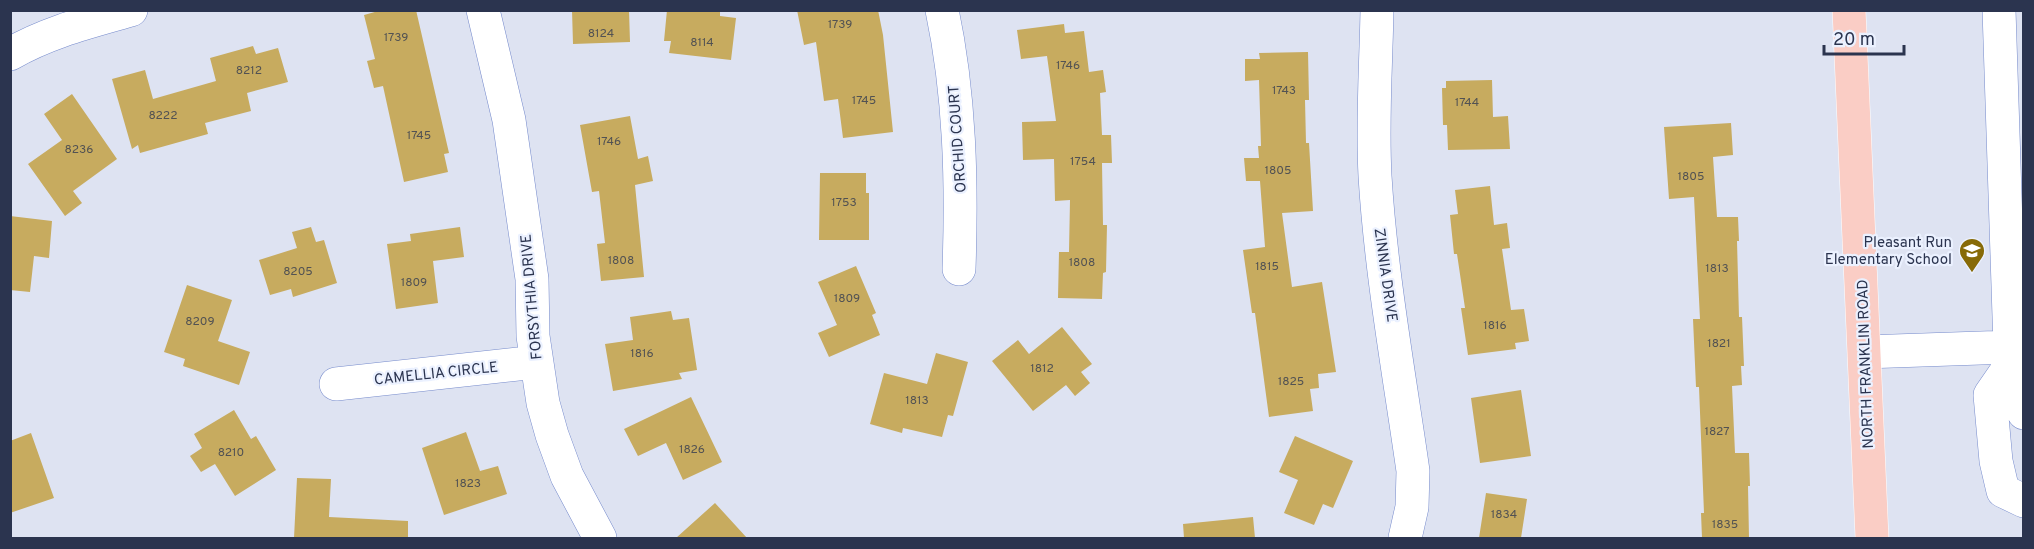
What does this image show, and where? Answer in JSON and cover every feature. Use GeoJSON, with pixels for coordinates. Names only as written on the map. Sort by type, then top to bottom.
{"type":"FeatureCollection","features":[{"type":"Feature","properties":{"kind":"main road","name":"NORTH FRANKLIN ROAD"},"geometry":{"type":"LineString","coordinates":[[1849,10],[1872,538]]}},
{"type":"Feature","properties":{"kind":"street"},"geometry":{"type":"LineString","coordinates":[[10,54],[34,40],[130,10]]}},
{"type":"Feature","properties":{"kind":"street","name":"FORSYTHIA DRIVE"},"geometry":{"type":"LineString","coordinates":[[483,10],[509,120],[532,279],[532,319],[543,404],[567,476],[600,538]]}},
{"type":"Feature","properties":{"kind":"street","name":"ORCHID COURT"},"geometry":{"type":"LineString","coordinates":[[942,10],[949,46],[957,119],[961,216],[959,269]]}},
{"type":"Feature","properties":{"kind":"street","name":"ZINNIA DRIVE"},"geometry":{"type":"LineString","coordinates":[[1377,10],[1375,172],[1382,245],[1413,471],[1412,507],[1405,538]]}},
{"type":"Feature","properties":{"kind":"street"},"geometry":{"type":"LineString","coordinates":[[1999,10],[2009,358],[2018,405],[2024,413]]}},
{"type":"Feature","properties":{"kind":"street"},"geometry":{"type":"LineString","coordinates":[[1864,352],[2009,358]]}},
{"type":"Feature","properties":{"kind":"street"},"geometry":{"type":"LineString","coordinates":[[2009,358],[1990,395],[1996,460],[2003,491],[2024,501]]}},
{"type":"Feature","properties":{"kind":"street","name":"CAMELLIA CIRCLE"},"geometry":{"type":"LineString","coordinates":[[336,384],[536,362]]}},
{"type":"Feature","properties":{"kind":"building"},"geometry":{"type":"Polygon","coordinates":[[[382,10],[416,10],[449,153],[444,154],[448,172],[404,182],[383,86],[374,88],[367,61],[375,59],[364,15],[382,10]]]}},
{"type":"Feature","properties":{"kind":"building"},"geometry":{"type":"Polygon","coordinates":[[[572,10],[629,10],[630,42],[573,44],[572,10]]]}},
{"type":"Feature","properties":{"kind":"building"},"geometry":{"type":"Polygon","coordinates":[[[667,10],[704,10],[720,12],[720,16],[736,18],[731,60],[669,53],[671,41],[664,41],[667,10]]]}},
{"type":"Feature","properties":{"kind":"building"},"geometry":{"type":"Polygon","coordinates":[[[797,10],[878,10],[883,35],[893,132],[843,138],[838,99],[824,101],[816,42],[804,45],[797,10]]]}},
{"type":"Feature","properties":{"kind":"building"},"geometry":{"type":"Polygon","coordinates":[[[1064,24],[1065,33],[1084,31],[1089,72],[1103,70],[1106,92],[1100,93],[1102,135],[1111,135],[1112,163],[1102,163],[1103,225],[1107,225],[1106,272],[1103,273],[1102,299],[1058,298],[1059,252],[1069,252],[1070,200],[1055,201],[1054,159],[1023,160],[1022,122],[1056,121],[1047,56],[1021,59],[1017,30],[1064,24]]]}},
{"type":"Feature","properties":{"kind":"building"},"geometry":{"type":"Polygon","coordinates":[[[253,46],[256,54],[278,48],[288,82],[247,93],[251,111],[205,123],[208,134],[140,153],[138,145],[132,149],[112,79],[145,70],[153,99],[216,81],[210,58],[253,46]]]}},
{"type":"Feature","properties":{"kind":"building"},"geometry":{"type":"Polygon","coordinates":[[[1308,52],[1309,100],[1305,100],[1306,143],[1309,143],[1313,211],[1282,213],[1292,287],[1322,282],[1336,372],[1318,374],[1319,388],[1310,389],[1313,411],[1269,417],[1255,313],[1252,313],[1243,250],[1265,247],[1260,181],[1246,181],[1244,158],[1259,158],[1258,146],[1261,146],[1259,80],[1245,81],[1245,59],[1260,59],[1259,53],[1308,52]]]}},
{"type":"Feature","properties":{"kind":"building"},"geometry":{"type":"Polygon","coordinates":[[[1492,80],[1493,117],[1508,116],[1510,149],[1448,150],[1447,125],[1443,125],[1442,88],[1446,88],[1446,81],[1492,80]]]}},
{"type":"Feature","properties":{"kind":"building"},"geometry":{"type":"Polygon","coordinates":[[[72,94],[117,159],[73,191],[82,203],[65,216],[28,164],[62,140],[44,114],[72,94]]]}},
{"type":"Feature","properties":{"kind":"building"},"geometry":{"type":"Polygon","coordinates":[[[630,116],[638,159],[648,156],[653,181],[635,185],[644,277],[601,281],[597,244],[605,243],[599,191],[592,192],[580,125],[630,116]]]}},
{"type":"Feature","properties":{"kind":"building"},"geometry":{"type":"Polygon","coordinates":[[[1731,123],[1733,155],[1713,157],[1717,217],[1738,217],[1739,317],[1742,317],[1744,366],[1741,366],[1742,385],[1732,386],[1735,453],[1749,453],[1749,538],[1702,538],[1701,513],[1704,513],[1699,387],[1696,387],[1693,319],[1700,319],[1694,197],[1669,199],[1664,127],[1731,123]]]}},
{"type":"Feature","properties":{"kind":"building"},"geometry":{"type":"Polygon","coordinates":[[[820,173],[866,173],[866,193],[869,193],[869,240],[819,240],[820,173]]]}},
{"type":"Feature","properties":{"kind":"building"},"geometry":{"type":"Polygon","coordinates":[[[1490,186],[1494,225],[1507,223],[1510,248],[1502,249],[1511,310],[1524,309],[1529,341],[1515,343],[1516,349],[1468,355],[1461,308],[1465,308],[1457,254],[1454,254],[1450,215],[1458,214],[1455,190],[1490,186]]]}},
{"type":"Feature","properties":{"kind":"building"},"geometry":{"type":"Polygon","coordinates":[[[10,216],[52,221],[49,258],[34,256],[30,292],[10,290],[10,216]]]}},
{"type":"Feature","properties":{"kind":"building"},"geometry":{"type":"Polygon","coordinates":[[[311,227],[316,242],[324,240],[337,283],[293,297],[291,289],[270,295],[259,260],[297,248],[292,232],[311,227]]]}},
{"type":"Feature","properties":{"kind":"building"},"geometry":{"type":"Polygon","coordinates":[[[460,227],[464,257],[433,261],[438,303],[396,309],[387,244],[411,241],[410,234],[460,227]]]}},
{"type":"Feature","properties":{"kind":"building"},"geometry":{"type":"Polygon","coordinates":[[[856,266],[876,313],[872,315],[880,335],[829,357],[818,333],[837,325],[818,282],[856,266]]]}},
{"type":"Feature","properties":{"kind":"building"},"geometry":{"type":"Polygon","coordinates":[[[187,285],[232,300],[218,341],[250,352],[239,385],[183,366],[185,359],[164,352],[187,285]]]}},
{"type":"Feature","properties":{"kind":"building"},"geometry":{"type":"Polygon","coordinates":[[[671,311],[673,320],[689,318],[697,370],[679,373],[682,379],[613,391],[605,344],[633,340],[630,317],[671,311]]]}},
{"type":"Feature","properties":{"kind":"building"},"geometry":{"type":"Polygon","coordinates":[[[1062,327],[1092,364],[1081,372],[1090,383],[1075,396],[1066,385],[1033,411],[992,361],[1018,340],[1029,354],[1062,327]]]}},
{"type":"Feature","properties":{"kind":"building"},"geometry":{"type":"Polygon","coordinates":[[[936,353],[968,362],[953,416],[948,415],[942,437],[903,428],[902,433],[870,424],[884,373],[927,384],[936,353]]]}},
{"type":"Feature","properties":{"kind":"building"},"geometry":{"type":"Polygon","coordinates":[[[1521,390],[1531,456],[1480,463],[1471,398],[1521,390]]]}},
{"type":"Feature","properties":{"kind":"building"},"geometry":{"type":"Polygon","coordinates":[[[691,397],[722,462],[683,480],[666,443],[638,456],[624,429],[691,397]]]}},
{"type":"Feature","properties":{"kind":"building"},"geometry":{"type":"Polygon","coordinates":[[[234,410],[251,439],[256,436],[276,470],[235,496],[215,464],[201,472],[190,456],[202,448],[194,434],[234,410]]]}},
{"type":"Feature","properties":{"kind":"building"},"geometry":{"type":"Polygon","coordinates":[[[466,432],[480,471],[498,466],[507,494],[444,515],[422,448],[466,432]]]}},
{"type":"Feature","properties":{"kind":"building"},"geometry":{"type":"Polygon","coordinates":[[[31,433],[54,498],[10,513],[10,441],[31,433]]]}},
{"type":"Feature","properties":{"kind":"building"},"geometry":{"type":"Polygon","coordinates":[[[1295,436],[1353,461],[1333,508],[1323,504],[1314,525],[1284,513],[1298,480],[1279,472],[1295,436]]]}},
{"type":"Feature","properties":{"kind":"building"},"geometry":{"type":"Polygon","coordinates":[[[297,478],[331,479],[329,517],[408,521],[408,538],[294,538],[297,478]]]}},
{"type":"Feature","properties":{"kind":"building"},"geometry":{"type":"Polygon","coordinates":[[[1486,493],[1527,499],[1521,538],[1479,538],[1486,493]]]}},
{"type":"Feature","properties":{"kind":"building"},"geometry":{"type":"Polygon","coordinates":[[[715,503],[747,538],[676,538],[715,503]]]}},
{"type":"Feature","properties":{"kind":"building"},"geometry":{"type":"Polygon","coordinates":[[[1253,517],[1255,538],[1184,538],[1183,524],[1253,517]]]}},
{"type":"Feature","properties":{"kind":"place","name":"Pleasant Run Elementary School"},"geometry":{"type":"Point","coordinates":[1972,274]}}]}
